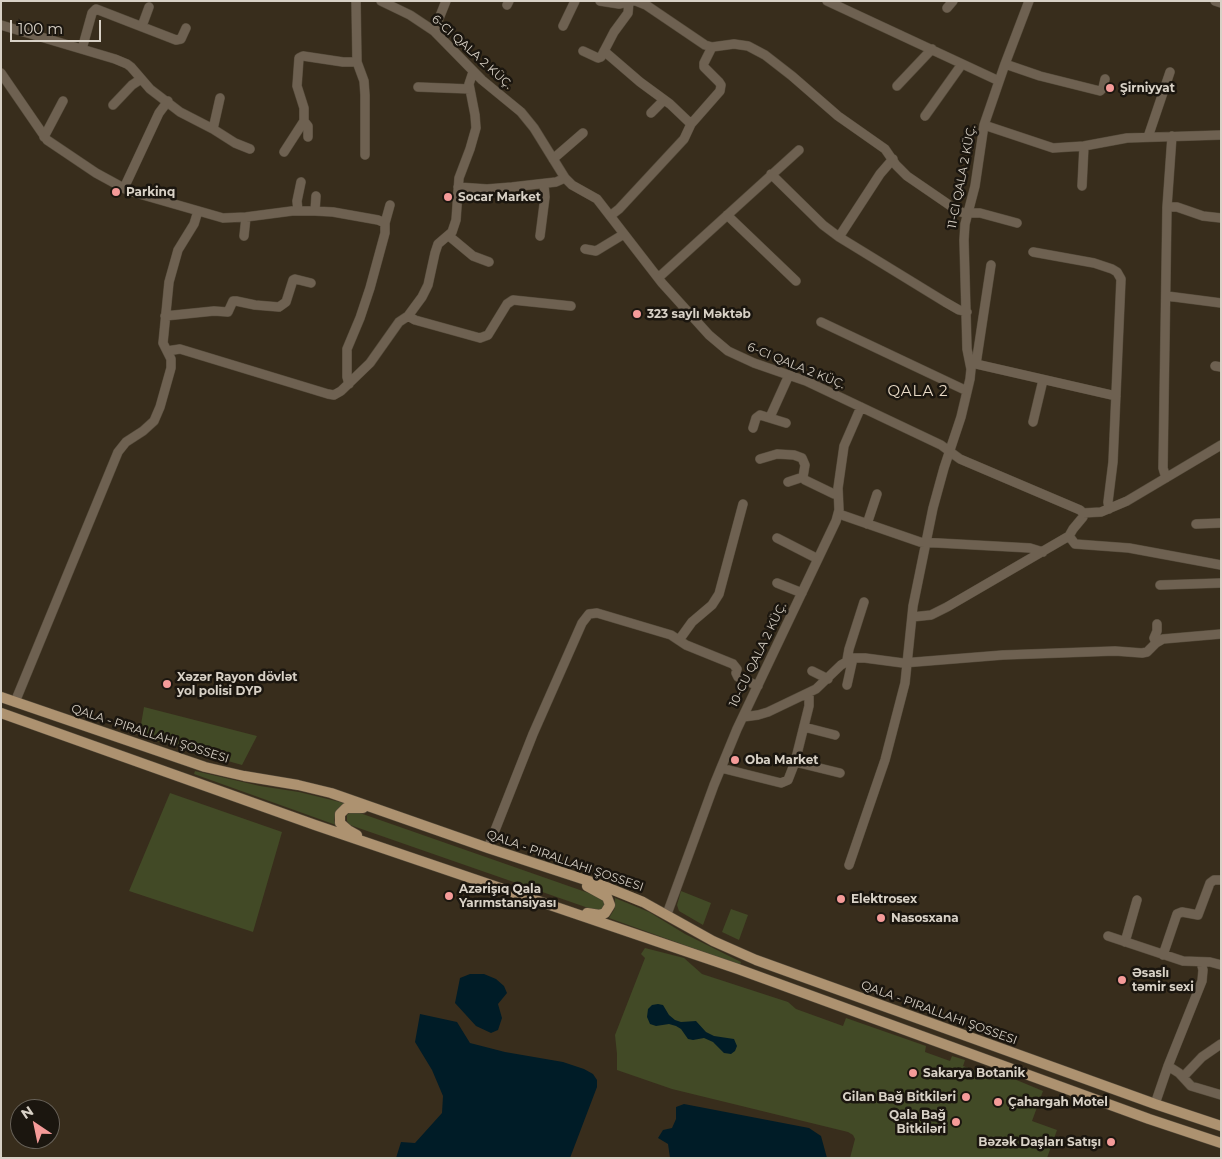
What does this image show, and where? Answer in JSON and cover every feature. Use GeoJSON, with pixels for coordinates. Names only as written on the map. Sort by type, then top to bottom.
{"type":"FeatureCollection","features":[{"type":"Feature","properties":{"kind":"main road"},"geometry":{"type":"LineString","coordinates":[[1,697],[205,767],[314,788],[488,848],[553,868],[622,893],[667,914],[713,941],[756,960],[1221,1126]]}},
{"type":"Feature","properties":{"kind":"main road"},"geometry":{"type":"LineString","coordinates":[[1,713],[537,902],[738,969],[1149,1119],[1221,1143]]}},
{"type":"Feature","properties":{"kind":"main road"},"geometry":{"type":"LineString","coordinates":[[384,848],[344,827],[340,823],[340,814],[346,808],[357,807],[401,817]]}},
{"type":"Feature","properties":{"kind":"main road"},"geometry":{"type":"LineString","coordinates":[[537,902],[593,915],[600,915],[608,910],[610,905],[607,897],[553,868]]}},
{"type":"Feature","properties":{"kind":"street"},"geometry":{"type":"LineString","coordinates":[[356,1],[357,62],[365,88],[365,155]]}},
{"type":"Feature","properties":{"kind":"street"},"geometry":{"type":"LineString","coordinates":[[381,1],[410,15],[434,31],[473,72],[521,112],[534,128],[565,178],[576,188],[594,196],[658,278],[709,335],[720,345],[741,358],[806,381],[936,442],[960,460],[1074,507],[1083,513],[1100,512],[1110,509],[1166,478],[1221,444]]}},
{"type":"Feature","properties":{"kind":"street"},"geometry":{"type":"LineString","coordinates":[[434,31],[446,1]]}},
{"type":"Feature","properties":{"kind":"street"},"geometry":{"type":"LineString","coordinates":[[563,26],[575,1]]}},
{"type":"Feature","properties":{"kind":"street"},"geometry":{"type":"LineString","coordinates":[[600,1],[619,4],[633,2],[646,5],[702,44],[712,48],[734,44],[748,46],[757,50],[787,72],[838,116],[885,149],[901,171],[917,184],[958,211],[980,213],[1017,223]]}},
{"type":"Feature","properties":{"kind":"street"},"geometry":{"type":"LineString","coordinates":[[827,1],[999,81]]}},
{"type":"Feature","properties":{"kind":"street","name":"11-CI QALA 2 KÜÇ."},"geometry":{"type":"LineString","coordinates":[[849,865],[885,760],[905,684],[912,617],[926,543],[944,468],[962,418],[971,375],[973,364],[967,349],[965,224],[975,186],[984,125],[1029,1]]}},
{"type":"Feature","properties":{"kind":"street"},"geometry":{"type":"LineString","coordinates":[[1215,1],[1221,3]]}},
{"type":"Feature","properties":{"kind":"street"},"geometry":{"type":"LineString","coordinates":[[583,51],[598,58],[601,56],[633,2]]}},
{"type":"Feature","properties":{"kind":"street"},"geometry":{"type":"LineString","coordinates":[[142,26],[149,7]]}},
{"type":"Feature","properties":{"kind":"street"},"geometry":{"type":"LineString","coordinates":[[82,49],[92,13],[96,8],[179,40],[186,28]]}},
{"type":"Feature","properties":{"kind":"street"},"geometry":{"type":"LineString","coordinates":[[1,25],[127,64],[150,89],[187,116],[235,143],[250,149]]}},
{"type":"Feature","properties":{"kind":"street"},"geometry":{"type":"LineString","coordinates":[[610,216],[619,209],[684,139],[691,124],[721,88],[719,82],[704,68],[704,63],[712,48]]}},
{"type":"Feature","properties":{"kind":"street"},"geometry":{"type":"LineString","coordinates":[[897,86],[932,49]]}},
{"type":"Feature","properties":{"kind":"street"},"geometry":{"type":"LineString","coordinates":[[604,51],[691,124]]}},
{"type":"Feature","properties":{"kind":"street"},"geometry":{"type":"LineString","coordinates":[[284,152],[304,120],[304,108],[296,86],[299,58],[303,56],[343,62],[357,62]]}},
{"type":"Feature","properties":{"kind":"street"},"geometry":{"type":"LineString","coordinates":[[925,116],[962,64]]}},
{"type":"Feature","properties":{"kind":"street"},"geometry":{"type":"LineString","coordinates":[[1005,64],[1040,76],[1100,91],[1105,79]]}},
{"type":"Feature","properties":{"kind":"street"},"geometry":{"type":"LineString","coordinates":[[167,351],[180,350],[331,395],[338,393],[349,384],[370,363],[399,322],[408,316],[427,288],[434,253],[438,244],[452,232],[456,220],[460,173],[468,155],[476,128],[470,89],[470,80],[473,72]]}},
{"type":"Feature","properties":{"kind":"street"},"geometry":{"type":"LineString","coordinates":[[1148,137],[1170,72]]}},
{"type":"Feature","properties":{"kind":"street"},"geometry":{"type":"LineString","coordinates":[[1,73],[30,109],[44,137],[96,173],[124,188],[218,217],[246,217],[315,211],[333,212],[385,223]]}},
{"type":"Feature","properties":{"kind":"street"},"geometry":{"type":"LineString","coordinates":[[112,106],[140,79]]}},
{"type":"Feature","properties":{"kind":"street"},"geometry":{"type":"LineString","coordinates":[[418,88],[470,89]]}},
{"type":"Feature","properties":{"kind":"street"},"geometry":{"type":"LineString","coordinates":[[213,129],[220,98]]}},
{"type":"Feature","properties":{"kind":"street"},"geometry":{"type":"LineString","coordinates":[[651,113],[664,100]]}},
{"type":"Feature","properties":{"kind":"street"},"geometry":{"type":"LineString","coordinates":[[44,137],[63,101]]}},
{"type":"Feature","properties":{"kind":"street"},"geometry":{"type":"LineString","coordinates":[[124,188],[159,113],[168,101]]}},
{"type":"Feature","properties":{"kind":"street"},"geometry":{"type":"LineString","coordinates":[[304,120],[308,126],[308,138]]}},
{"type":"Feature","properties":{"kind":"street"},"geometry":{"type":"LineString","coordinates":[[984,125],[1046,147],[1064,148],[1084,146],[1115,139],[1221,135]]}},
{"type":"Feature","properties":{"kind":"street"},"geometry":{"type":"LineString","coordinates":[[553,159],[566,150],[583,133]]}},
{"type":"Feature","properties":{"kind":"street"},"geometry":{"type":"LineString","coordinates":[[1166,478],[1163,468],[1168,207],[1172,136]]}},
{"type":"Feature","properties":{"kind":"street"},"geometry":{"type":"LineString","coordinates":[[1082,186],[1084,146]]}},
{"type":"Feature","properties":{"kind":"street"},"geometry":{"type":"LineString","coordinates":[[658,278],[770,174],[799,150]]}},
{"type":"Feature","properties":{"kind":"street"},"geometry":{"type":"LineString","coordinates":[[838,237],[880,174],[893,159]]}},
{"type":"Feature","properties":{"kind":"street"},"geometry":{"type":"LineString","coordinates":[[770,174],[838,237],[945,302],[967,312]]}},
{"type":"Feature","properties":{"kind":"street"},"geometry":{"type":"LineString","coordinates":[[458,187],[487,189],[544,184],[565,178]]}},
{"type":"Feature","properties":{"kind":"street"},"geometry":{"type":"LineString","coordinates":[[298,212],[297,200],[301,182]]}},
{"type":"Feature","properties":{"kind":"street"},"geometry":{"type":"LineString","coordinates":[[540,236],[544,184]]}},
{"type":"Feature","properties":{"kind":"street"},"geometry":{"type":"LineString","coordinates":[[315,211],[316,196]]}},
{"type":"Feature","properties":{"kind":"street"},"geometry":{"type":"LineString","coordinates":[[349,384],[347,376],[347,349],[370,288],[385,233],[385,223],[390,205]]}},
{"type":"Feature","properties":{"kind":"street"},"geometry":{"type":"LineString","coordinates":[[1168,207],[1178,207],[1203,216],[1221,218]]}},
{"type":"Feature","properties":{"kind":"street"},"geometry":{"type":"LineString","coordinates":[[15,702],[118,452],[126,442],[149,426],[157,415],[172,368],[171,359],[163,342],[169,282],[180,244],[194,224],[198,211]]}},
{"type":"Feature","properties":{"kind":"street"},"geometry":{"type":"LineString","coordinates":[[727,215],[796,281]]}},
{"type":"Feature","properties":{"kind":"street"},"geometry":{"type":"LineString","coordinates":[[244,236],[246,217]]}},
{"type":"Feature","properties":{"kind":"street"},"geometry":{"type":"LineString","coordinates":[[586,250],[596,251],[624,234]]}},
{"type":"Feature","properties":{"kind":"street"},"geometry":{"type":"LineString","coordinates":[[448,236],[473,256],[488,262]]}},
{"type":"Feature","properties":{"kind":"street"},"geometry":{"type":"LineString","coordinates":[[1033,252],[1094,263],[1112,269],[1121,279],[1113,462],[1109,496],[1110,509]]}},
{"type":"Feature","properties":{"kind":"street"},"geometry":{"type":"LineString","coordinates":[[991,265],[973,364],[1116,396]]}},
{"type":"Feature","properties":{"kind":"street"},"geometry":{"type":"LineString","coordinates":[[165,316],[214,311],[228,312],[233,301],[236,300],[255,305],[279,307],[286,302],[293,280],[311,283]]}},
{"type":"Feature","properties":{"kind":"street"},"geometry":{"type":"LineString","coordinates":[[1167,296],[1221,303]]}},
{"type":"Feature","properties":{"kind":"street"},"geometry":{"type":"LineString","coordinates":[[408,316],[415,320],[480,338],[488,335],[507,304],[513,300],[571,306]]}},
{"type":"Feature","properties":{"kind":"street"},"geometry":{"type":"LineString","coordinates":[[820,322],[967,391]]}},
{"type":"Feature","properties":{"kind":"street"},"geometry":{"type":"LineString","coordinates":[[770,418],[789,375]]}},
{"type":"Feature","properties":{"kind":"street"},"geometry":{"type":"LineString","coordinates":[[1033,422],[1043,380]]}},
{"type":"Feature","properties":{"kind":"street","name":"10-CU QALA 2 KÜÇ."},"geometry":{"type":"LineString","coordinates":[[667,914],[721,768],[743,717],[839,514],[838,494],[844,446],[862,407]]}},
{"type":"Feature","properties":{"kind":"street"},"geometry":{"type":"LineString","coordinates":[[753,428],[760,415],[786,423]]}},
{"type":"Feature","properties":{"kind":"street"},"geometry":{"type":"LineString","coordinates":[[760,459],[777,454],[798,456],[804,461],[803,477]]}},
{"type":"Feature","properties":{"kind":"street"},"geometry":{"type":"LineString","coordinates":[[788,482],[803,477],[829,492],[838,494]]}},
{"type":"Feature","properties":{"kind":"street"},"geometry":{"type":"LineString","coordinates":[[867,524],[877,494]]}},
{"type":"Feature","properties":{"kind":"street"},"geometry":{"type":"LineString","coordinates":[[679,640],[692,622],[712,605],[719,594],[743,504]]}},
{"type":"Feature","properties":{"kind":"street"},"geometry":{"type":"LineString","coordinates":[[912,617],[938,612],[1043,552],[1069,536],[1083,517],[1083,513]]}},
{"type":"Feature","properties":{"kind":"street"},"geometry":{"type":"LineString","coordinates":[[839,514],[926,543],[1030,548],[1043,552]]}},
{"type":"Feature","properties":{"kind":"street"},"geometry":{"type":"LineString","coordinates":[[1196,524],[1221,523]]}},
{"type":"Feature","properties":{"kind":"street"},"geometry":{"type":"LineString","coordinates":[[1069,536],[1077,545],[1129,548],[1221,565]]}},
{"type":"Feature","properties":{"kind":"street"},"geometry":{"type":"LineString","coordinates":[[777,538],[818,559]]}},
{"type":"Feature","properties":{"kind":"street"},"geometry":{"type":"LineString","coordinates":[[777,583],[802,593]]}},
{"type":"Feature","properties":{"kind":"street"},"geometry":{"type":"LineString","coordinates":[[1160,585],[1221,583]]}},
{"type":"Feature","properties":{"kind":"street"},"geometry":{"type":"LineString","coordinates":[[846,685],[850,659],[848,649],[864,602]]}},
{"type":"Feature","properties":{"kind":"street"},"geometry":{"type":"LineString","coordinates":[[488,848],[534,734],[582,623],[589,614],[597,613],[666,633],[686,645],[733,664],[738,677],[758,686]]}},
{"type":"Feature","properties":{"kind":"street"},"geometry":{"type":"LineString","coordinates":[[1156,643],[1154,638],[1157,624]]}},
{"type":"Feature","properties":{"kind":"street"},"geometry":{"type":"LineString","coordinates":[[743,717],[768,712],[809,692],[821,685],[850,659],[908,663],[1003,655],[1114,651],[1142,653],[1150,650],[1156,643],[1164,639],[1221,634]]}},
{"type":"Feature","properties":{"kind":"street"},"geometry":{"type":"LineString","coordinates":[[812,670],[828,679]]}},
{"type":"Feature","properties":{"kind":"street"},"geometry":{"type":"LineString","coordinates":[[721,768],[785,783],[790,776],[795,762],[809,706],[809,692]]}},
{"type":"Feature","properties":{"kind":"street"},"geometry":{"type":"LineString","coordinates":[[804,727],[835,734]]}},
{"type":"Feature","properties":{"kind":"street"},"geometry":{"type":"LineString","coordinates":[[795,762],[840,773]]}},
{"type":"Feature","properties":{"kind":"street"},"geometry":{"type":"LineString","coordinates":[[1163,955],[1177,914],[1182,912],[1198,915],[1210,883],[1214,880],[1221,880]]}},
{"type":"Feature","properties":{"kind":"street"},"geometry":{"type":"LineString","coordinates":[[1126,942],[1137,900]]}},
{"type":"Feature","properties":{"kind":"street"},"geometry":{"type":"LineString","coordinates":[[1108,936],[1184,961],[1221,966]]}},
{"type":"Feature","properties":{"kind":"street"},"geometry":{"type":"LineString","coordinates":[[1156,1104],[1168,1066],[1202,981],[1203,970],[1201,962]]}},
{"type":"Feature","properties":{"kind":"street"},"geometry":{"type":"LineString","coordinates":[[1183,1077],[1202,1057],[1221,1044]]}},
{"type":"Feature","properties":{"kind":"street"},"geometry":{"type":"LineString","coordinates":[[1168,1066],[1179,1073],[1191,1086],[1221,1095]]}},
{"type":"Feature","properties":{"kind":"green space"},"geometry":{"type":"Polygon","coordinates":[[[144,707],[257,736],[242,765],[139,736],[144,707]]]}},
{"type":"Feature","properties":{"kind":"green space"},"geometry":{"type":"Polygon","coordinates":[[[195,771],[344,803],[336,812],[334,820],[336,825],[194,774],[195,771]]]}},
{"type":"Feature","properties":{"kind":"green space"},"geometry":{"type":"Polygon","coordinates":[[[170,793],[282,832],[253,932],[129,891],[170,793]]]}},
{"type":"Feature","properties":{"kind":"green space"},"geometry":{"type":"Polygon","coordinates":[[[357,812],[600,897],[605,903],[604,908],[599,911],[594,910],[350,825],[347,821],[347,815],[357,812]]]}},
{"type":"Feature","properties":{"kind":"green space"},"geometry":{"type":"Polygon","coordinates":[[[681,891],[711,903],[703,925],[679,911],[677,905],[681,891]]]}},
{"type":"Feature","properties":{"kind":"green space"},"geometry":{"type":"Polygon","coordinates":[[[615,898],[649,912],[685,934],[741,962],[740,965],[609,918],[615,908],[615,898]]]}},
{"type":"Feature","properties":{"kind":"green space"},"geometry":{"type":"Polygon","coordinates":[[[731,909],[748,915],[739,940],[722,932],[731,909]]]}},
{"type":"Feature","properties":{"kind":"green space"},"geometry":{"type":"Polygon","coordinates":[[[645,948],[684,958],[702,974],[788,1002],[796,1009],[843,1026],[846,1018],[926,1046],[925,1052],[950,1061],[952,1056],[965,1060],[963,1066],[988,1075],[990,1069],[1043,1091],[1032,1121],[1057,1130],[1047,1158],[850,1158],[855,1139],[848,1132],[672,1089],[617,1070],[615,1035],[645,958],[641,954],[645,948]]]}},
{"type":"Feature","properties":{"kind":"water"},"geometry":{"type":"Polygon","coordinates":[[[470,974],[484,974],[496,979],[504,986],[507,993],[498,1004],[502,1018],[498,1030],[491,1033],[476,1026],[455,1003],[460,978],[470,974]]]}},
{"type":"Feature","properties":{"kind":"water"},"geometry":{"type":"Polygon","coordinates":[[[652,1005],[663,1005],[669,1015],[675,1020],[681,1022],[696,1021],[706,1032],[714,1036],[734,1039],[737,1046],[735,1051],[731,1054],[724,1053],[713,1042],[704,1038],[688,1039],[681,1029],[676,1026],[669,1024],[656,1026],[650,1024],[647,1017],[648,1009],[652,1005]]]}},
{"type":"Feature","properties":{"kind":"water"},"geometry":{"type":"Polygon","coordinates":[[[420,1014],[457,1022],[470,1043],[505,1052],[563,1062],[593,1074],[597,1080],[597,1087],[570,1158],[396,1158],[401,1142],[415,1143],[442,1113],[443,1096],[432,1070],[415,1042],[420,1014]]]}},
{"type":"Feature","properties":{"kind":"water"},"geometry":{"type":"Polygon","coordinates":[[[684,1104],[809,1128],[821,1136],[827,1158],[670,1158],[668,1144],[658,1138],[663,1130],[672,1128],[676,1119],[676,1107],[684,1104]]]}},
{"type":"Feature","properties":{"kind":"place","name":"Şirniyyat"},"geometry":{"type":"Point","coordinates":[1110,88]}},
{"type":"Feature","properties":{"kind":"place","name":"Parkinq"},"geometry":{"type":"Point","coordinates":[116,192]}},
{"type":"Feature","properties":{"kind":"place","name":"Socar Market"},"geometry":{"type":"Point","coordinates":[448,197]}},
{"type":"Feature","properties":{"kind":"place","name":"323 saylı Məktəb"},"geometry":{"type":"Point","coordinates":[637,314]}},
{"type":"Feature","properties":{"kind":"place","name":"Xəzər Rayon dövlət yol polisi DYP"},"geometry":{"type":"Point","coordinates":[167,684]}},
{"type":"Feature","properties":{"kind":"place","name":"Oba Market"},"geometry":{"type":"Point","coordinates":[735,760]}},
{"type":"Feature","properties":{"kind":"place","name":"Azərişıq Qala Yarımstansiyası"},"geometry":{"type":"Point","coordinates":[449,896]}},
{"type":"Feature","properties":{"kind":"place","name":"Elektrosex"},"geometry":{"type":"Point","coordinates":[841,899]}},
{"type":"Feature","properties":{"kind":"place","name":"Nasosxana"},"geometry":{"type":"Point","coordinates":[881,918]}},
{"type":"Feature","properties":{"kind":"place","name":"Əsaslı təmir sexi"},"geometry":{"type":"Point","coordinates":[1122,980]}},
{"type":"Feature","properties":{"kind":"place","name":"Sakarya Botanik"},"geometry":{"type":"Point","coordinates":[913,1073]}},
{"type":"Feature","properties":{"kind":"place","name":"Gilan Bağ Bitkiləri"},"geometry":{"type":"Point","coordinates":[966,1097]}},
{"type":"Feature","properties":{"kind":"place","name":"Çahargah Motel"},"geometry":{"type":"Point","coordinates":[998,1102]}},
{"type":"Feature","properties":{"kind":"place","name":"Qala Bağ Bitkiləri"},"geometry":{"type":"Point","coordinates":[956,1122]}},
{"type":"Feature","properties":{"kind":"place","name":"Bəzək Daşları Satışı"},"geometry":{"type":"Point","coordinates":[1111,1142]}},
{"type":"Feature","properties":{"kind":"district","name":"QALA 2"},"geometry":{"type":"Point","coordinates":[918,392]}}]}
